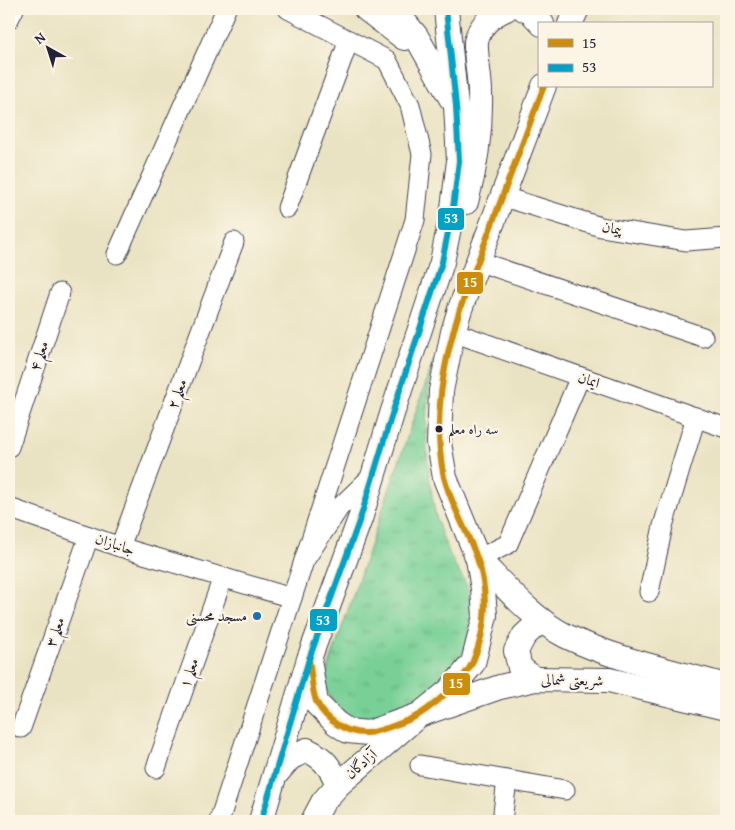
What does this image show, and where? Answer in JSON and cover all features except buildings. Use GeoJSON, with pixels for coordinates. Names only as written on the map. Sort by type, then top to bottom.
{"type":"FeatureCollection","features":[{"type":"Feature","properties":{"kind":"main road"},"geometry":{"type":"LineString","coordinates":[[366,9],[412,45],[438,74]]}},
{"type":"Feature","properties":{"kind":"main road"},"geometry":{"type":"LineString","coordinates":[[394,9],[416,36],[456,106]]}},
{"type":"Feature","properties":{"kind":"main road"},"geometry":{"type":"LineString","coordinates":[[442,262],[453,208],[459,161],[456,106],[446,9]]}},
{"type":"Feature","properties":{"kind":"main road"},"geometry":{"type":"LineString","coordinates":[[261,821],[277,773],[309,659],[361,516],[372,476],[442,262],[463,210],[475,168],[480,93],[476,42],[482,26],[495,13],[506,9]]}},
{"type":"Feature","properties":{"kind":"main road"},"geometry":{"type":"LineString","coordinates":[[524,9],[529,10],[540,22]]}},
{"type":"Feature","properties":{"kind":"main road"},"geometry":{"type":"LineString","coordinates":[[571,22],[577,9]]}},
{"type":"Feature","properties":{"kind":"main road"},"geometry":{"type":"LineString","coordinates":[[478,559],[445,478],[439,443],[440,391],[453,332],[477,261],[543,88]]}},
{"type":"Feature","properties":{"kind":"main road","name":"شریعتی شمالی"},"geometry":{"type":"LineString","coordinates":[[478,559],[541,620],[566,636],[616,655],[726,686]]}},
{"type":"Feature","properties":{"kind":"main road","name":"آزادگان"},"geometry":{"type":"LineString","coordinates":[[313,821],[323,802],[338,784],[450,690],[473,663],[486,616],[478,559]]}},
{"type":"Feature","properties":{"kind":"main road"},"geometry":{"type":"LineString","coordinates":[[535,679],[520,668],[516,651],[524,636],[541,620]]}},
{"type":"Feature","properties":{"kind":"main road","name":"شریعتی شمالی"},"geometry":{"type":"LineString","coordinates":[[309,659],[316,703],[336,723],[348,731],[368,734],[500,687],[535,679],[609,680],[726,708]]}},
{"type":"Feature","properties":{"kind":"main road"},"geometry":{"type":"LineString","coordinates":[[277,773],[290,758],[307,750],[320,756],[331,767],[338,784]]}},
{"type":"Feature","properties":{"kind":"street"},"geometry":{"type":"LineString","coordinates":[[9,19],[14,9]]}},
{"type":"Feature","properties":{"kind":"street"},"geometry":{"type":"LineString","coordinates":[[117,254],[226,9]]}},
{"type":"Feature","properties":{"kind":"street"},"geometry":{"type":"LineString","coordinates":[[220,821],[415,220],[422,154],[410,105],[386,60],[288,9]]}},
{"type":"Feature","properties":{"kind":"street"},"geometry":{"type":"LineString","coordinates":[[287,208],[349,40]]}},
{"type":"Feature","properties":{"kind":"street","name":"پیمان"},"geometry":{"type":"LineString","coordinates":[[501,196],[601,227],[686,242],[726,238]]}},
{"type":"Feature","properties":{"kind":"street","name":"معلم ۲"},"geometry":{"type":"LineString","coordinates":[[120,547],[234,242]]}},
{"type":"Feature","properties":{"kind":"street"},"geometry":{"type":"LineString","coordinates":[[477,261],[702,337]]}},
{"type":"Feature","properties":{"kind":"street","name":"معلم ۴"},"geometry":{"type":"LineString","coordinates":[[9,447],[60,293]]}},
{"type":"Feature","properties":{"kind":"street","name":"ایمان"},"geometry":{"type":"LineString","coordinates":[[453,332],[726,428]]}},
{"type":"Feature","properties":{"kind":"street"},"geometry":{"type":"LineString","coordinates":[[478,559],[508,544],[580,376]]}},
{"type":"Feature","properties":{"kind":"street"},"geometry":{"type":"LineString","coordinates":[[649,592],[663,526],[696,417]]}},
{"type":"Feature","properties":{"kind":"street"},"geometry":{"type":"LineString","coordinates":[[304,561],[339,508],[372,476]]}},
{"type":"Feature","properties":{"kind":"street","name":"جانبازان"},"geometry":{"type":"LineString","coordinates":[[9,508],[120,547],[292,598]]}},
{"type":"Feature","properties":{"kind":"street","name":"معلم ۳"},"geometry":{"type":"LineString","coordinates":[[21,728],[89,536]]}},
{"type":"Feature","properties":{"kind":"street","name":"معلم ۱"},"geometry":{"type":"LineString","coordinates":[[156,768],[223,577]]}},
{"type":"Feature","properties":{"kind":"street"},"geometry":{"type":"LineString","coordinates":[[420,765],[565,790]]}},
{"type":"Feature","properties":{"kind":"street"},"geometry":{"type":"LineString","coordinates":[[502,821],[507,780]]}},
{"type":"Feature","properties":{"kind":"green space"},"geometry":{"type":"Polygon","coordinates":[[[434,359],[426,418],[429,477],[440,529],[451,558],[466,583],[468,590],[471,613],[469,635],[462,655],[450,673],[435,689],[416,702],[396,711],[374,717],[356,717],[348,715],[337,706],[323,683],[434,359]]]}},
{"type":"Feature","properties":{"kind":"transit line","name":"53"},"geometry":{"type":"LineString","coordinates":[[261,821],[309,659],[361,516],[442,262],[453,208],[459,161],[456,106],[446,9]]}},
{"type":"Feature","properties":{"kind":"transit line","name":"15"},"geometry":{"type":"LineString","coordinates":[[309,659],[314,694],[321,709],[338,725],[352,731],[366,733],[393,726],[420,714],[441,698],[457,682],[470,667],[478,649],[484,623],[485,597],[477,558],[444,477],[439,435],[441,392],[444,371],[460,309],[543,88]]}},
{"type":"Feature","properties":{"kind":"place","name":"سه راه معلم"},"geometry":{"type":"Point","coordinates":[439,429]}},
{"type":"Feature","properties":{"kind":"place","name":"مسجد محسنی"},"geometry":{"type":"Point","coordinates":[257,616]}}]}
